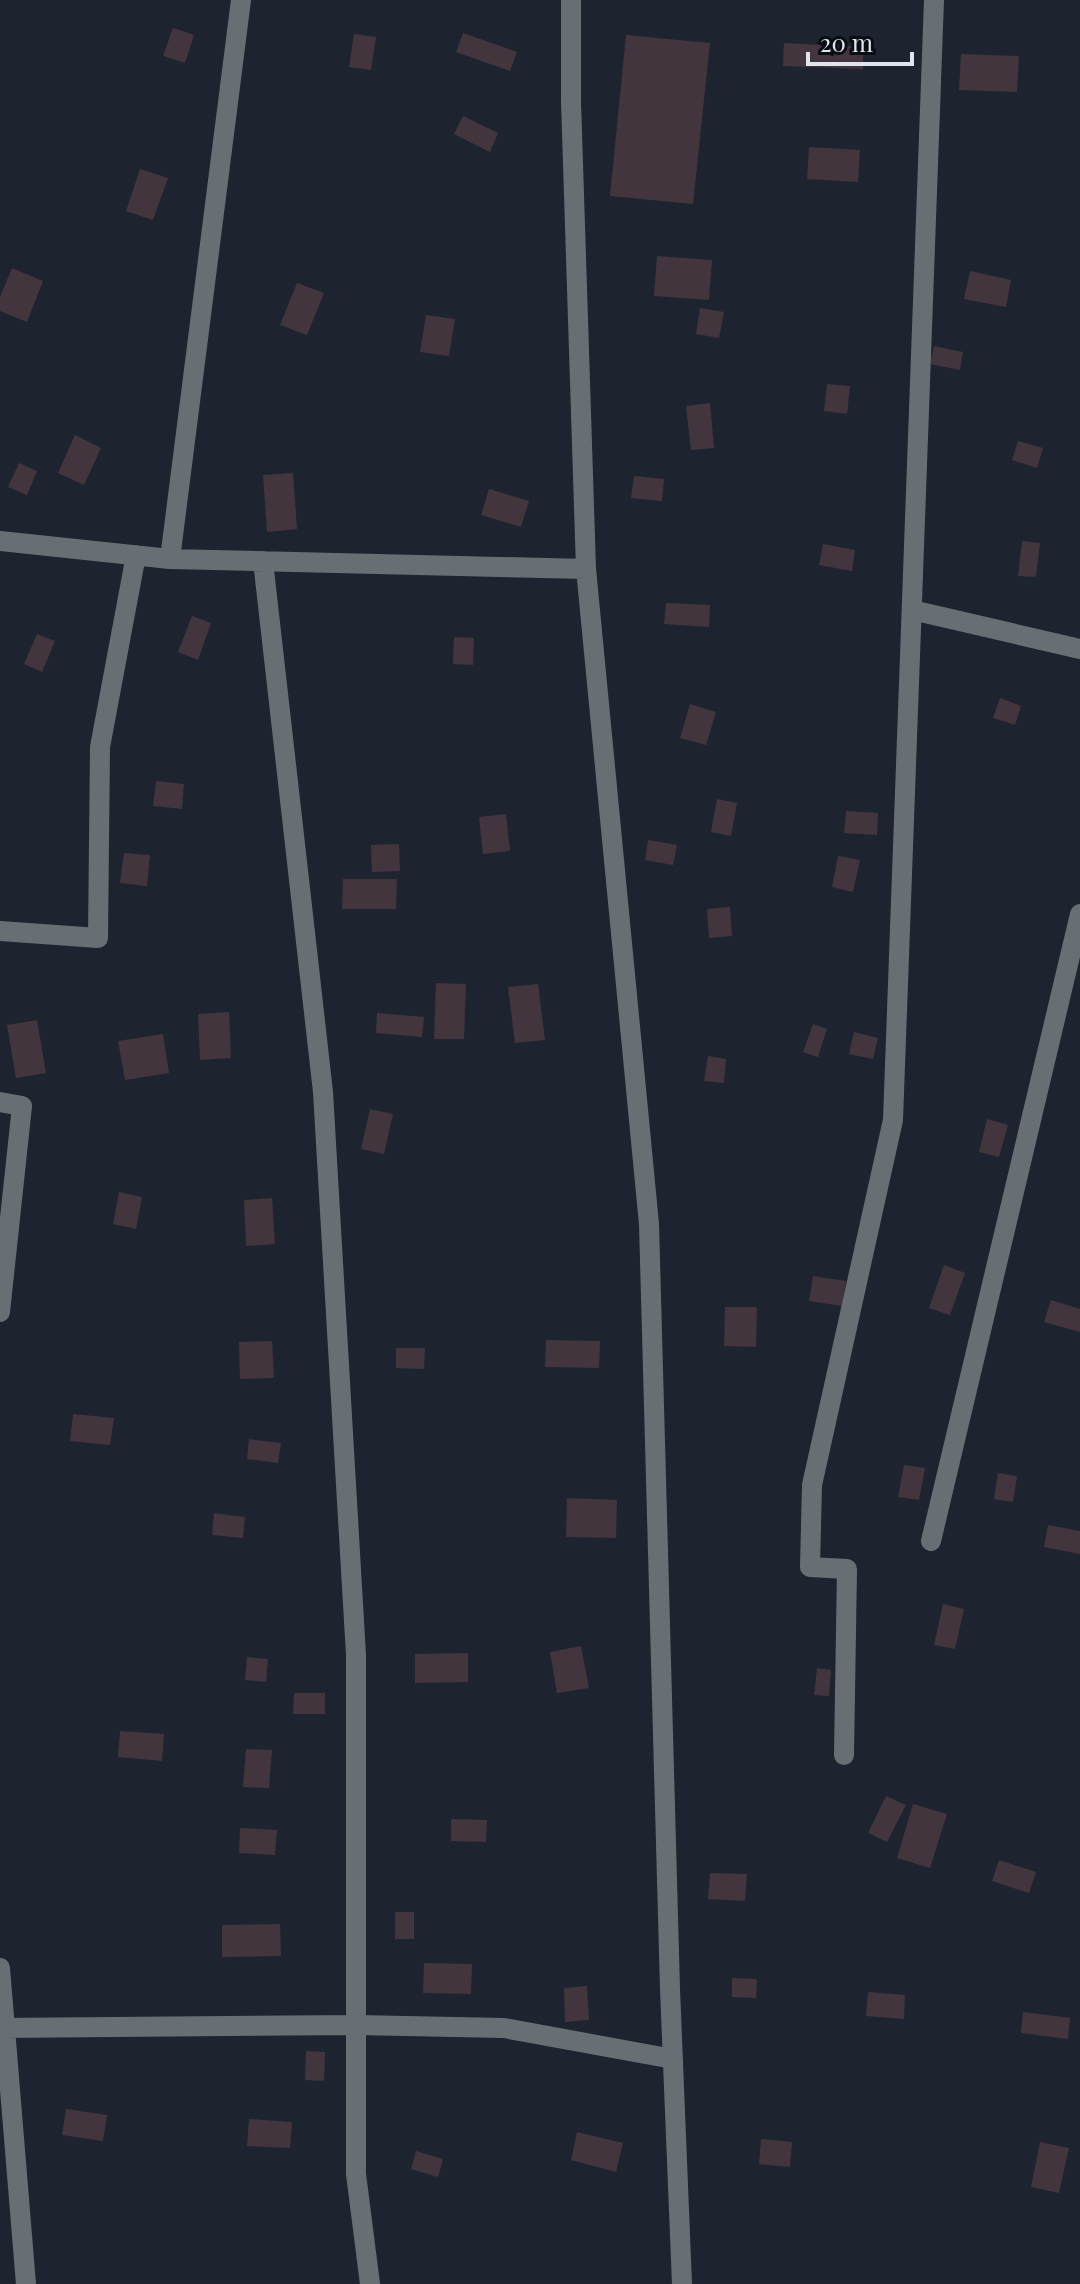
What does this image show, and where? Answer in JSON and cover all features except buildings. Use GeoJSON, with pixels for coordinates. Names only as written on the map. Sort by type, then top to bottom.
{"type":"FeatureCollection","features":[{"type":"Feature","properties":{"kind":"street"},"geometry":{"type":"LineString","coordinates":[[170,559],[241,0]]}},
{"type":"Feature","properties":{"kind":"street"},"geometry":{"type":"LineString","coordinates":[[571,0],[571,101],[586,569],[649,1224],[682,2284]]}},
{"type":"Feature","properties":{"kind":"street"},"geometry":{"type":"LineString","coordinates":[[844,1755],[847,1569],[810,1567],[812,1485],[893,1120],[934,0]]}},
{"type":"Feature","properties":{"kind":"street"},"geometry":{"type":"LineString","coordinates":[[0,541],[170,559],[586,569]]}},
{"type":"Feature","properties":{"kind":"street"},"geometry":{"type":"LineString","coordinates":[[0,931],[98,938],[100,747],[136,555]]}},
{"type":"Feature","properties":{"kind":"street"},"geometry":{"type":"LineString","coordinates":[[263,561],[324,1108],[356,1655],[356,2174],[370,2284]]}},
{"type":"Feature","properties":{"kind":"street"},"geometry":{"type":"LineString","coordinates":[[912,610],[1080,649]]}},
{"type":"Feature","properties":{"kind":"street"},"geometry":{"type":"LineString","coordinates":[[931,1541],[1080,914]]}},
{"type":"Feature","properties":{"kind":"street"},"geometry":{"type":"LineString","coordinates":[[0,1102],[22,1106],[0,1312]]}},
{"type":"Feature","properties":{"kind":"street"},"geometry":{"type":"LineString","coordinates":[[0,1968],[26,2284]]}},
{"type":"Feature","properties":{"kind":"street"},"geometry":{"type":"LineString","coordinates":[[3,2028],[356,2025],[504,2028],[673,2059]]}}]}
